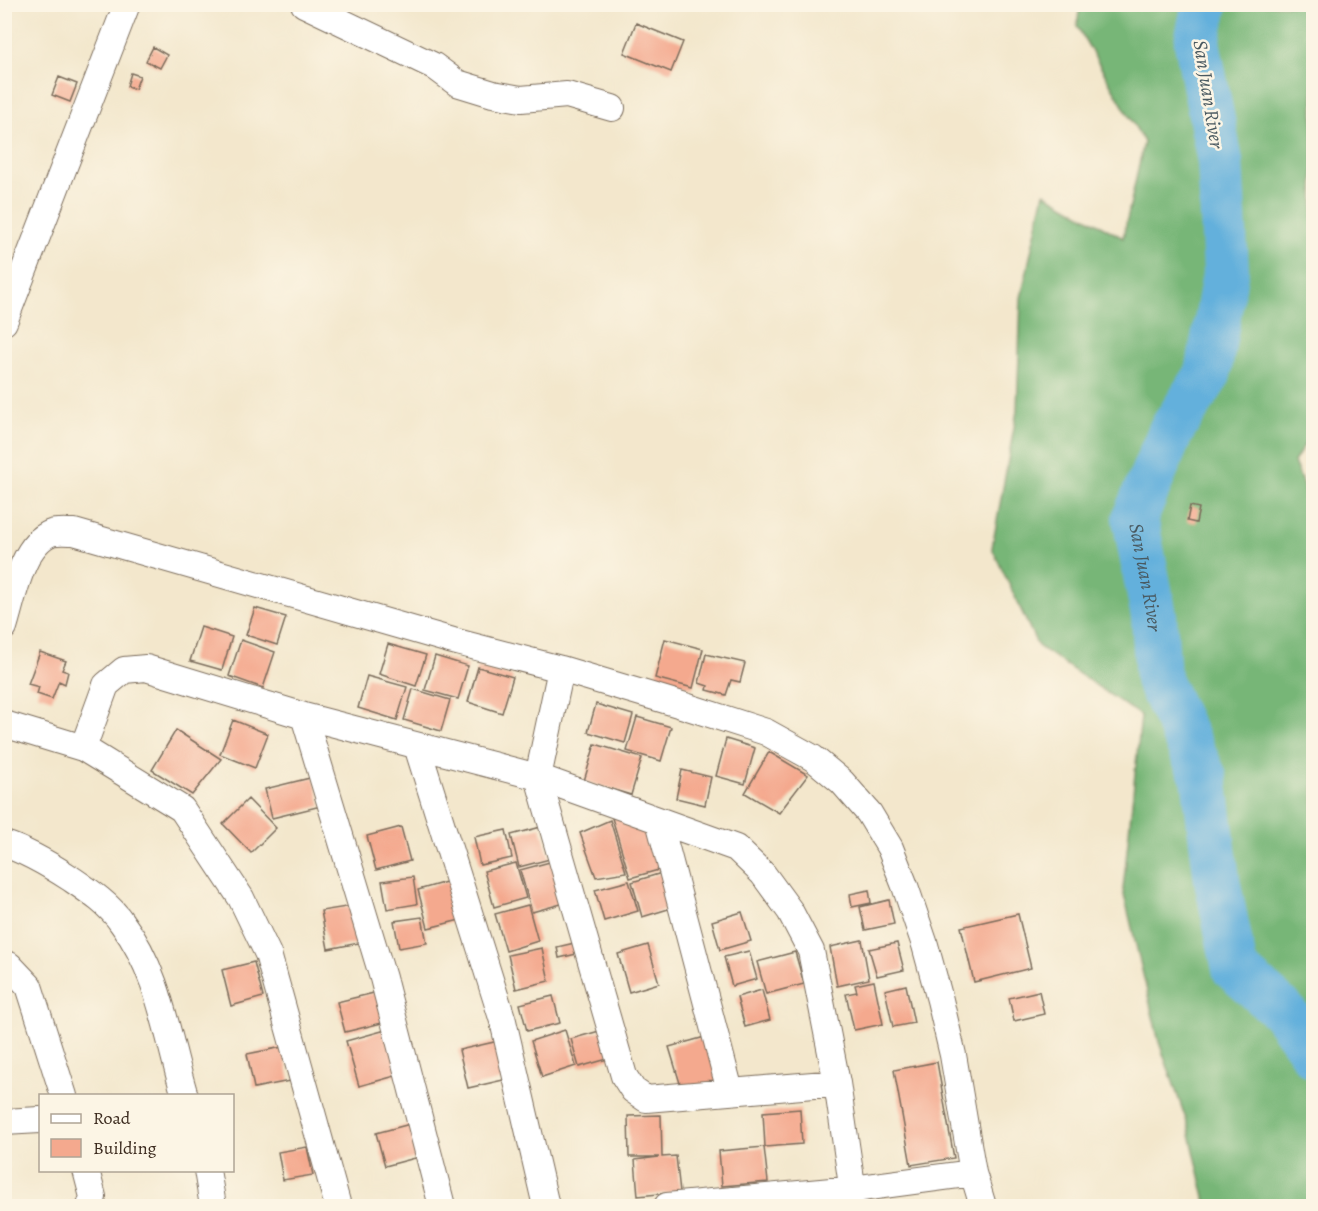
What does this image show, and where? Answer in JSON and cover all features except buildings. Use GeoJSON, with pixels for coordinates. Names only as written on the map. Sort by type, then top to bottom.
{"type":"FeatureCollection","features":[{"type":"Feature","properties":{"kind":"street"},"geometry":{"type":"LineString","coordinates":[[4,322],[127,4]]}},
{"type":"Feature","properties":{"kind":"street"},"geometry":{"type":"LineString","coordinates":[[304,4],[434,66],[457,83],[493,94],[521,99],[567,95],[612,108]]}},
{"type":"Feature","properties":{"kind":"street"},"geometry":{"type":"LineString","coordinates":[[4,627],[21,572],[32,547],[51,533],[74,532],[453,641],[561,669],[766,732],[813,758],[842,782],[869,813],[890,848],[925,945],[953,1056],[973,1173],[983,1206]]}},
{"type":"Feature","properties":{"kind":"street"},"geometry":{"type":"LineString","coordinates":[[83,748],[106,685],[124,670],[146,668],[304,716],[538,777],[736,849],[763,874],[790,911],[811,951],[837,1083],[854,1198]]}},
{"type":"Feature","properties":{"kind":"street"},"geometry":{"type":"LineString","coordinates":[[561,669],[538,777],[624,1076],[633,1090],[646,1099],[837,1083]]}},
{"type":"Feature","properties":{"kind":"street"},"geometry":{"type":"LineString","coordinates":[[304,716],[383,978],[442,1206]]}},
{"type":"Feature","properties":{"kind":"street"},"geometry":{"type":"LineString","coordinates":[[4,724],[83,748],[182,809],[241,898],[268,954],[338,1206]]}},
{"type":"Feature","properties":{"kind":"street"},"geometry":{"type":"LineString","coordinates":[[417,746],[503,1021],[546,1206]]}},
{"type":"Feature","properties":{"kind":"street"},"geometry":{"type":"LineString","coordinates":[[659,821],[730,1091]]}},
{"type":"Feature","properties":{"kind":"street"},"geometry":{"type":"LineString","coordinates":[[4,844],[18,848],[63,873],[96,895],[122,921],[152,977],[185,1094]]}},
{"type":"Feature","properties":{"kind":"street"},"geometry":{"type":"LineString","coordinates":[[4,964],[9,965],[29,986],[64,1094]]}},
{"type":"Feature","properties":{"kind":"street"},"geometry":{"type":"LineString","coordinates":[[4,1122],[39,1120]]}},
{"type":"Feature","properties":{"kind":"street"},"geometry":{"type":"LineString","coordinates":[[87,1172],[93,1197],[90,1206]]}},
{"type":"Feature","properties":{"kind":"street"},"geometry":{"type":"LineString","coordinates":[[207,1172],[213,1206]]}},
{"type":"Feature","properties":{"kind":"street"},"geometry":{"type":"LineString","coordinates":[[667,1206],[854,1198],[973,1173]]}},
{"type":"Feature","properties":{"kind":"green space"},"geometry":{"type":"Polygon","coordinates":[[[1080,5],[1313,5],[1314,429],[1294,462],[1314,513],[1313,1206],[1207,1206],[1188,1125],[1159,1042],[1123,890],[1141,716],[1038,646],[992,548],[1017,411],[1021,298],[1044,193],[1123,238],[1144,142],[1077,26],[1080,5]]]}},
{"type":"Feature","properties":{"kind":"waterway","name":"San Juan River"},"geometry":{"type":"LineString","coordinates":[[1205,4],[1197,42],[1220,161],[1226,269],[1208,374],[1171,431],[1135,518],[1154,616],[1158,679],[1204,777],[1217,880],[1235,969],[1283,1011],[1314,1055]]}}]}
